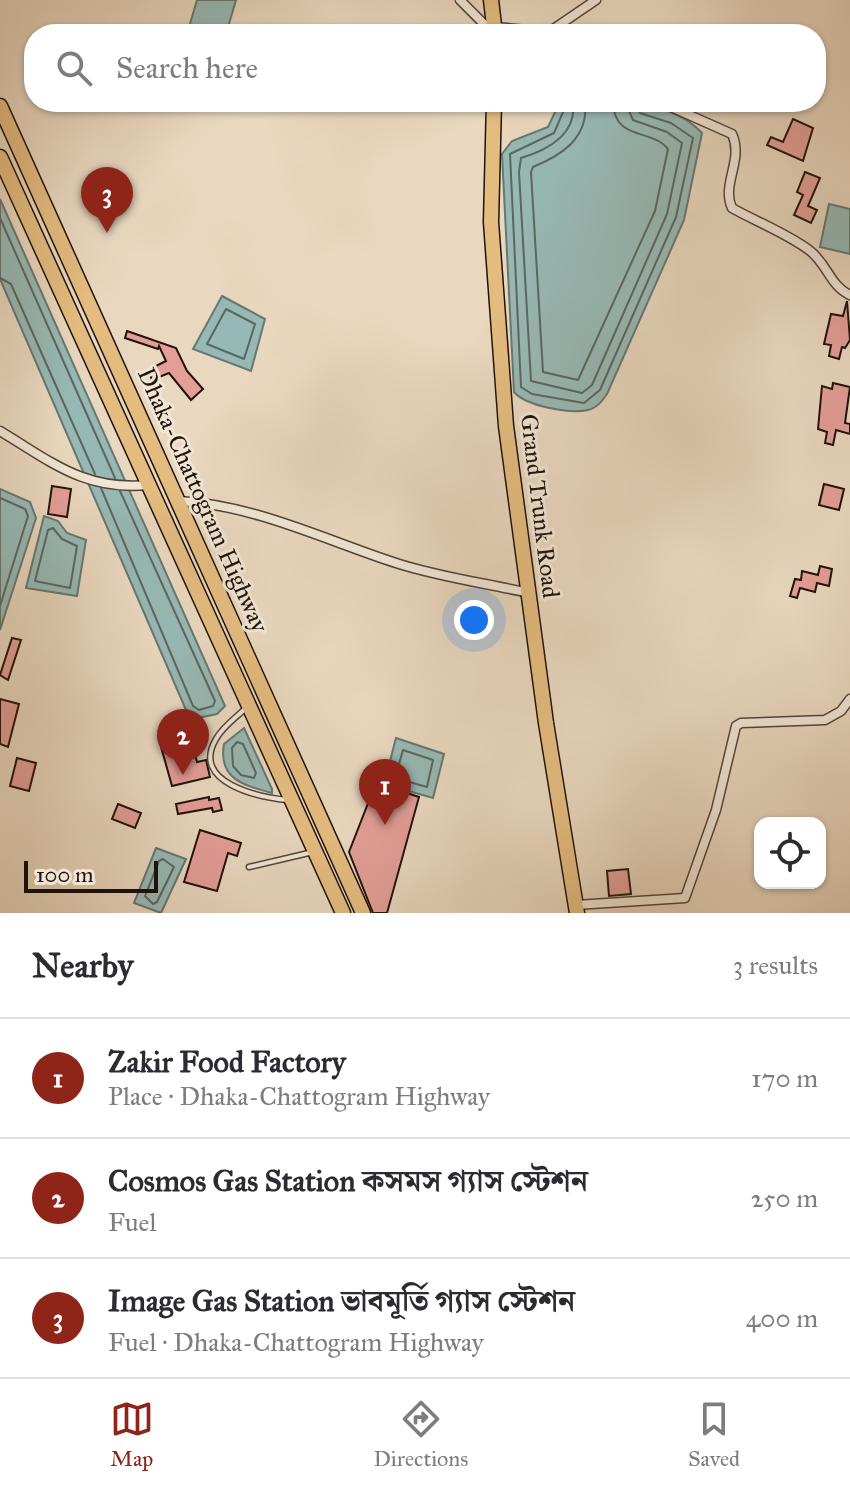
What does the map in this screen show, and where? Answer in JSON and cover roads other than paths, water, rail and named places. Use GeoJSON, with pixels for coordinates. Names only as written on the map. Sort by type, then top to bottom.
{"type":"FeatureCollection","features":[{"type":"Feature","properties":{"kind":"highway"},"geometry":{"type":"LineString","coordinates":[[491,0],[493,24]]}},
{"type":"Feature","properties":{"kind":"highway","name":"Dhaka-Chattogram Highway"},"geometry":{"type":"LineString","coordinates":[[0,106],[363,913]]}},
{"type":"Feature","properties":{"kind":"highway","name":"Grand Trunk Road"},"geometry":{"type":"LineString","coordinates":[[494,112],[491,222],[497,323],[529,593],[576,909]]}},
{"type":"Feature","properties":{"kind":"highway","name":"Dhaka-Chattogram Highway"},"geometry":{"type":"LineString","coordinates":[[0,157],[343,913]]}},
{"type":"Feature","properties":{"kind":"street"},"geometry":{"type":"LineString","coordinates":[[460,0],[486,24]]}},
{"type":"Feature","properties":{"kind":"street"},"geometry":{"type":"LineString","coordinates":[[562,24],[596,0]]}},
{"type":"Feature","properties":{"kind":"street"},"geometry":{"type":"LineString","coordinates":[[686,112],[724,127],[732,134],[737,150],[728,194],[732,208],[809,249],[824,263],[837,287],[850,295]]}},
{"type":"Feature","properties":{"kind":"street"},"geometry":{"type":"LineString","coordinates":[[0,431],[75,478],[132,487],[149,485]]}},
{"type":"Feature","properties":{"kind":"street"},"geometry":{"type":"LineString","coordinates":[[179,501],[208,502],[308,530],[397,563],[529,593]]}},
{"type":"Feature","properties":{"kind":"street"},"geometry":{"type":"LineString","coordinates":[[576,909],[685,898],[716,810],[736,726],[741,723],[825,720],[841,711],[850,699]]}},
{"type":"Feature","properties":{"kind":"lane"},"geometry":{"type":"LineString","coordinates":[[249,706],[216,737],[212,750],[214,770],[225,784],[237,789],[290,801]]}},
{"type":"Feature","properties":{"kind":"lane"},"geometry":{"type":"LineString","coordinates":[[249,867],[314,852]]}},
{"type":"Feature","properties":{"kind":"water"},"geometry":{"type":"Polygon","coordinates":[[[197,0],[236,0],[229,24],[190,24],[197,0]]]}},
{"type":"Feature","properties":{"kind":"water"},"geometry":{"type":"Polygon","coordinates":[[[555,112],[671,112],[702,133],[684,220],[607,394],[588,410],[559,410],[538,405],[514,392],[502,154],[512,141],[548,127],[555,112]]]}},
{"type":"Feature","properties":{"kind":"water"},"geometry":{"type":"Polygon","coordinates":[[[0,199],[225,706],[217,714],[198,718],[186,710],[0,279],[0,199]]]}},
{"type":"Feature","properties":{"kind":"water"},"geometry":{"type":"Polygon","coordinates":[[[829,204],[850,209],[850,254],[820,247],[829,204]]]}},
{"type":"Feature","properties":{"kind":"water"},"geometry":{"type":"Polygon","coordinates":[[[222,296],[265,319],[251,371],[193,349],[222,296]]]}},
{"type":"Feature","properties":{"kind":"water"},"geometry":{"type":"Polygon","coordinates":[[[0,489],[30,502],[36,518],[0,630],[0,489]]]}},
{"type":"Feature","properties":{"kind":"water"},"geometry":{"type":"Polygon","coordinates":[[[44,516],[58,521],[67,533],[86,540],[77,596],[26,588],[44,516]]]}},
{"type":"Feature","properties":{"kind":"water"},"geometry":{"type":"Polygon","coordinates":[[[244,728],[272,793],[235,779],[225,765],[224,744],[244,728]]]}},
{"type":"Feature","properties":{"kind":"water"},"geometry":{"type":"Polygon","coordinates":[[[396,738],[444,754],[433,798],[384,784],[396,738]]]}},
{"type":"Feature","properties":{"kind":"water"},"geometry":{"type":"Polygon","coordinates":[[[156,848],[186,859],[161,913],[134,903],[156,848]]]}},
{"type":"Feature","properties":{"kind":"place","name":"Image Gas Station ভাবমূর্তি গ্যাস স্টেশন"},"geometry":{"type":"Point","coordinates":[107,233]}},
{"type":"Feature","properties":{"kind":"place","name":"Cosmos Gas Station কসমস গ্যাস স্টেশন"},"geometry":{"type":"Point","coordinates":[183,775]}},
{"type":"Feature","properties":{"kind":"place","name":"Zakir Food Factory"},"geometry":{"type":"Point","coordinates":[385,825]}}]}
